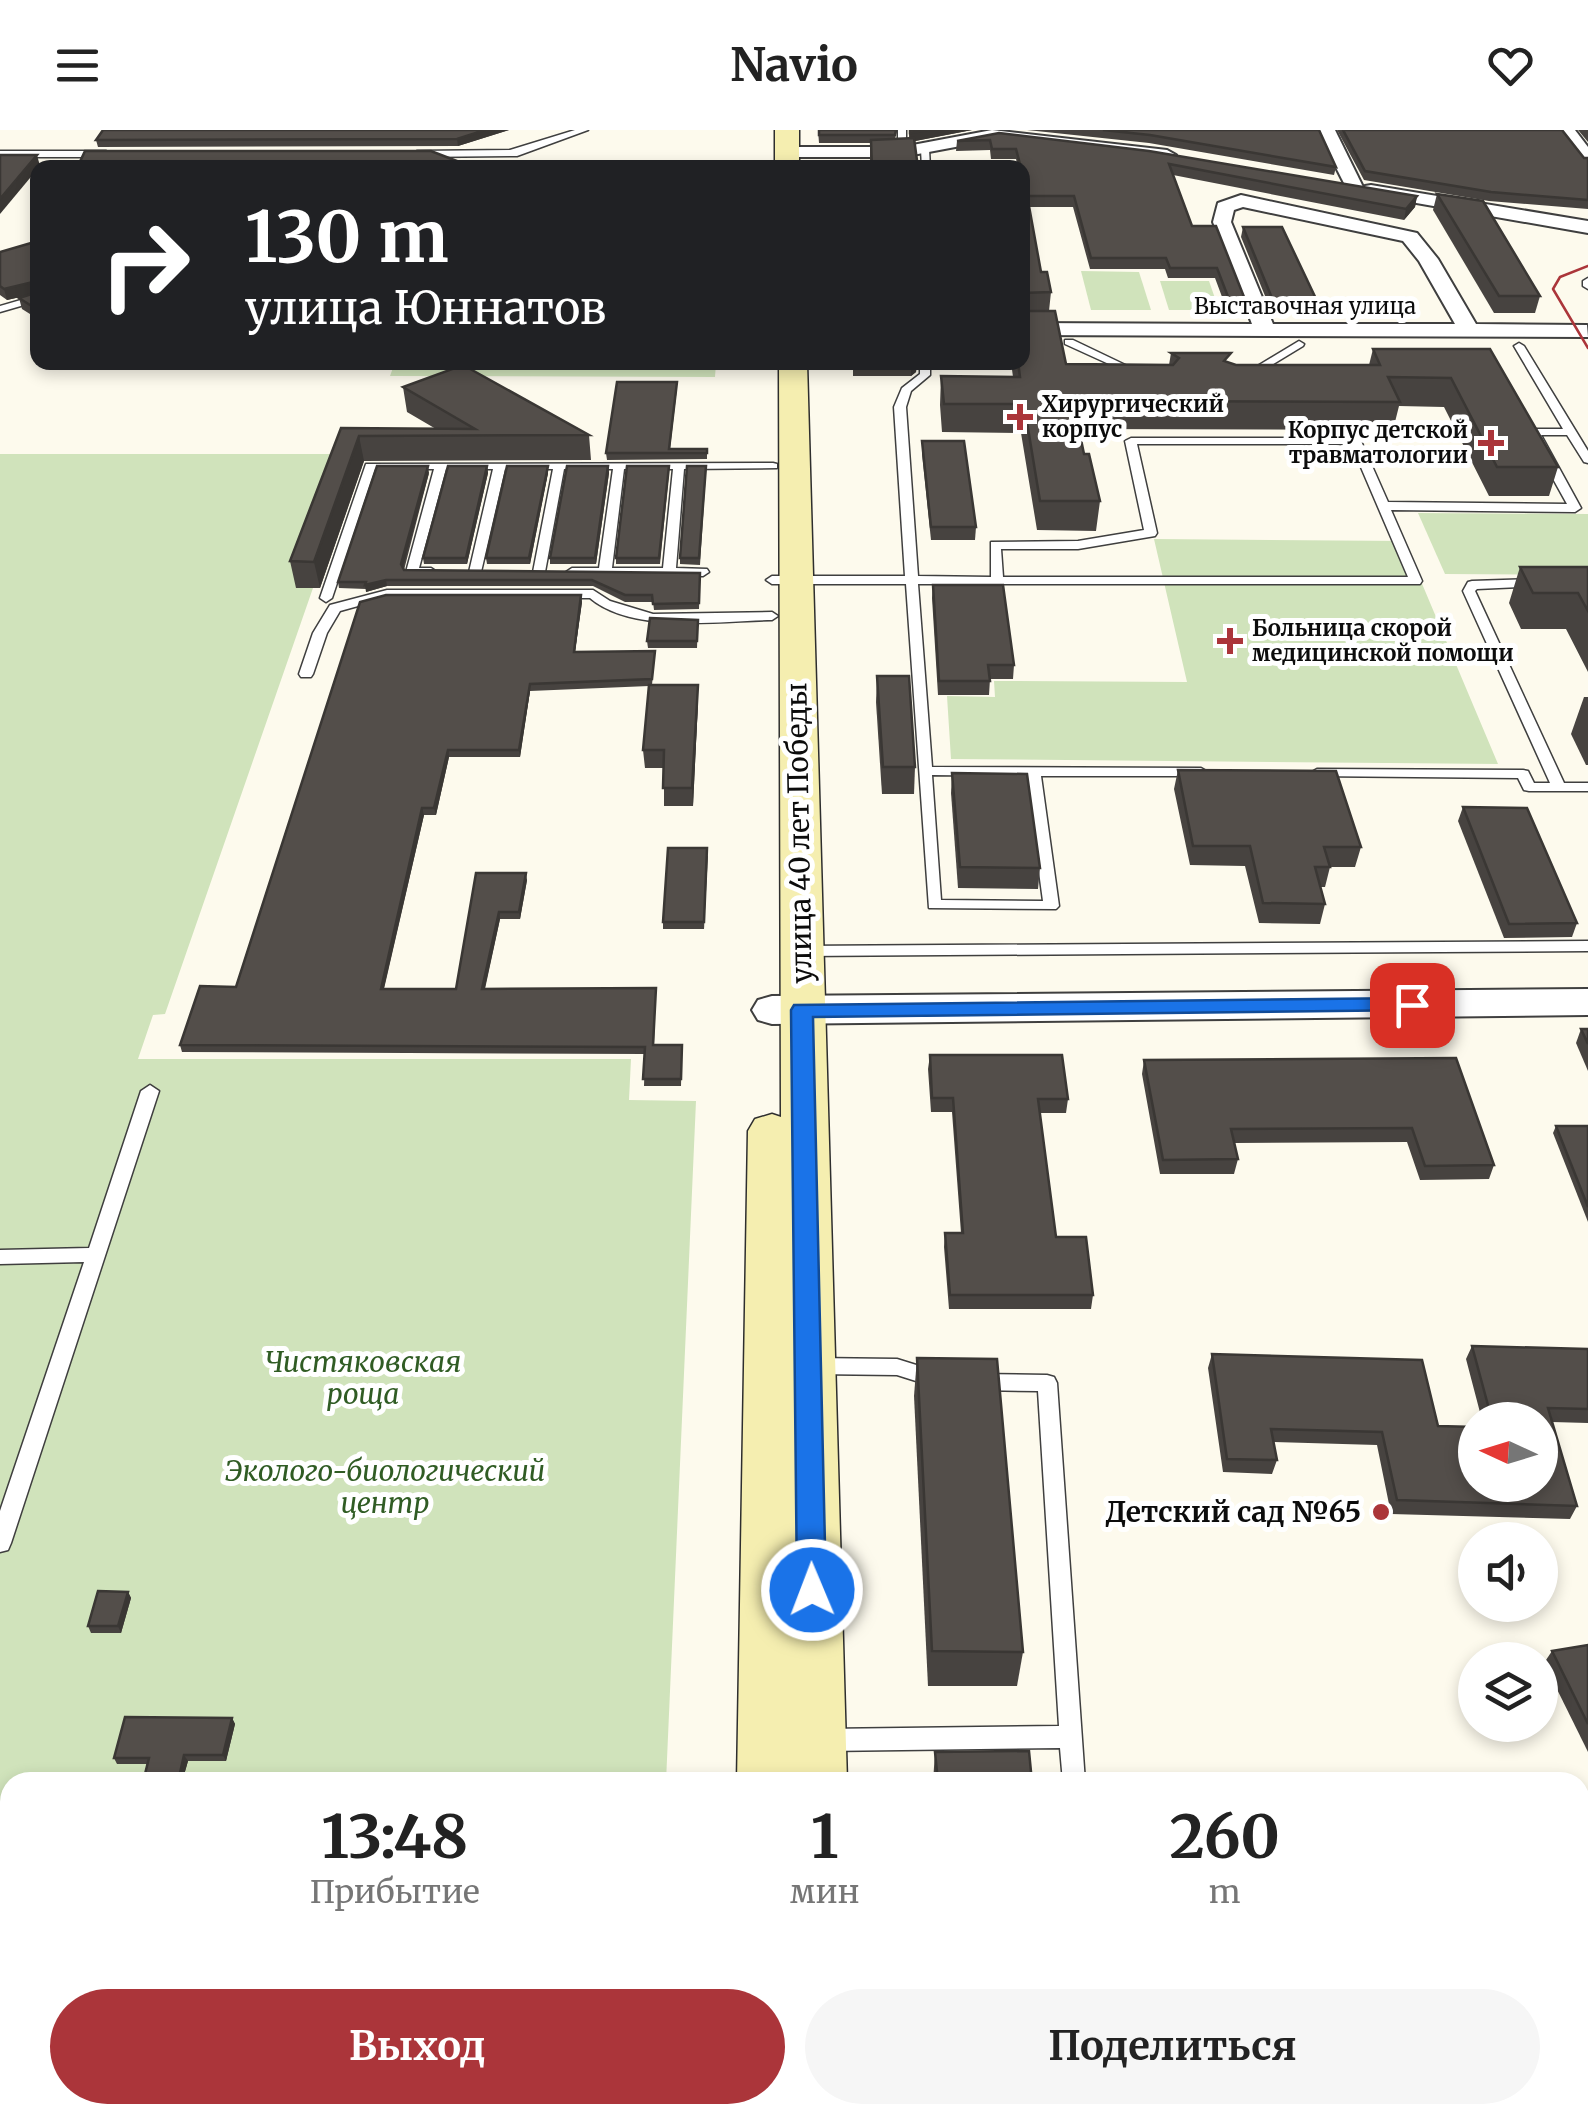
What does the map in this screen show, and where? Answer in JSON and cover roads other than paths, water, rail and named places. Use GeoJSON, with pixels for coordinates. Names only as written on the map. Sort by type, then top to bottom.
{"type":"FeatureCollection","features":[{"type":"Feature","properties":{"kind":"main road"},"geometry":{"type":"LineString","coordinates":[[771,130],[783,154]]}},
{"type":"Feature","properties":{"kind":"main road","name":"улица 40 лет Победы"},"geometry":{"type":"LineString","coordinates":[[770,1772],[787,1010],[801,951],[779,592],[772,370]]}},
{"type":"Feature","properties":{"kind":"main road","name":"улица 40 лет Победы"},"geometry":{"type":"LineString","coordinates":[[793,370],[779,592],[787,1010],[808,1366],[815,1761]]}},
{"type":"Feature","properties":{"kind":"street"},"geometry":{"type":"LineString","coordinates":[[1326,130],[1345,186],[1588,227]]}},
{"type":"Feature","properties":{"kind":"street"},"geometry":{"type":"LineString","coordinates":[[1566,130],[1588,160]]}},
{"type":"Feature","properties":{"kind":"street"},"geometry":{"type":"LineString","coordinates":[[783,154],[902,152],[926,158],[976,135],[998,134],[1100,137],[1182,157]]}},
{"type":"Feature","properties":{"kind":"street"},"geometry":{"type":"LineString","coordinates":[[1264,330],[1222,222],[1225,207],[1232,202],[1257,202],[1410,237],[1428,259],[1469,331]]}},
{"type":"Feature","properties":{"kind":"street","name":"Выставочная улица"},"geometry":{"type":"LineString","coordinates":[[1030,330],[1588,332]]}},
{"type":"Feature","properties":{"kind":"street"},"geometry":{"type":"LineString","coordinates":[[787,1010],[1588,1002]]}},
{"type":"Feature","properties":{"kind":"lane"},"geometry":{"type":"LineString","coordinates":[[448,160],[517,153],[584,130]]}},
{"type":"Feature","properties":{"kind":"lane"},"geometry":{"type":"LineString","coordinates":[[902,130],[902,152]]}},
{"type":"Feature","properties":{"kind":"lane"},"geometry":{"type":"LineString","coordinates":[[398,154],[517,153]]}},
{"type":"Feature","properties":{"kind":"lane"},"geometry":{"type":"LineString","coordinates":[[0,154],[119,154]]}},
{"type":"Feature","properties":{"kind":"lane"},"geometry":{"type":"LineString","coordinates":[[0,309],[30,300]]}},
{"type":"Feature","properties":{"kind":"lane"},"geometry":{"type":"LineString","coordinates":[[1069,342],[1150,379]]}},
{"type":"Feature","properties":{"kind":"lane"},"geometry":{"type":"LineString","coordinates":[[1228,387],[1299,344]]}},
{"type":"Feature","properties":{"kind":"lane"},"geometry":{"type":"LineString","coordinates":[[1519,346],[1588,460]]}},
{"type":"Feature","properties":{"kind":"lane"},"geometry":{"type":"LineString","coordinates":[[925,370],[925,375],[906,390],[900,407],[934,905],[1051,906],[1033,771]]}},
{"type":"Feature","properties":{"kind":"lane"},"geometry":{"type":"LineString","coordinates":[[1571,432],[1533,432],[1581,508]]}},
{"type":"Feature","properties":{"kind":"lane"},"geometry":{"type":"LineString","coordinates":[[306,674],[320,632],[334,608],[387,594],[593,594],[605,604],[652,618],[779,592],[912,579],[1416,582],[1355,442],[1131,441],[1151,533],[1078,546],[995,545],[998,578]]}},
{"type":"Feature","properties":{"kind":"lane"},"geometry":{"type":"LineString","coordinates":[[326,598],[370,466],[773,466]]}},
{"type":"Feature","properties":{"kind":"lane"},"geometry":{"type":"LineString","coordinates":[[441,466],[412,572],[444,572]]}},
{"type":"Feature","properties":{"kind":"lane"},"geometry":{"type":"LineString","coordinates":[[476,572],[500,466]]}},
{"type":"Feature","properties":{"kind":"lane"},"geometry":{"type":"LineString","coordinates":[[540,572],[559,466]]}},
{"type":"Feature","properties":{"kind":"lane"},"geometry":{"type":"LineString","coordinates":[[605,572],[620,466]]}},
{"type":"Feature","properties":{"kind":"lane"},"geometry":{"type":"LineString","coordinates":[[669,572],[678,466]]}},
{"type":"Feature","properties":{"kind":"lane"},"geometry":{"type":"LineString","coordinates":[[1383,506],[1581,508]]}},
{"type":"Feature","properties":{"kind":"lane"},"geometry":{"type":"LineString","coordinates":[[460,572],[492,572]]}},
{"type":"Feature","properties":{"kind":"lane"},"geometry":{"type":"LineString","coordinates":[[524,572],[704,572]]}},
{"type":"Feature","properties":{"kind":"lane"},"geometry":{"type":"LineString","coordinates":[[1553,583],[1482,583],[1472,584],[1469,591],[1558,787]]}},
{"type":"Feature","properties":{"kind":"lane"},"geometry":{"type":"LineString","coordinates":[[924,771],[1210,772]]}},
{"type":"Feature","properties":{"kind":"lane"},"geometry":{"type":"LineString","coordinates":[[1301,773],[1523,774],[1529,786],[1588,787]]}},
{"type":"Feature","properties":{"kind":"lane"},"geometry":{"type":"LineString","coordinates":[[801,951],[1588,946]]}},
{"type":"Feature","properties":{"kind":"lane"},"geometry":{"type":"LineString","coordinates":[[0,1543],[150,1091]]}},
{"type":"Feature","properties":{"kind":"lane"},"geometry":{"type":"LineString","coordinates":[[0,1257],[95,1255]]}},
{"type":"Feature","properties":{"kind":"lane"},"geometry":{"type":"LineString","coordinates":[[808,1366],[897,1367],[940,1381],[1047,1383],[1073,1772]]}},
{"type":"Feature","properties":{"kind":"lane"},"geometry":{"type":"LineString","coordinates":[[815,1761],[1068,1737]]}},
{"type":"Feature","properties":{"kind":"tram line"},"geometry":{"type":"LineString","coordinates":[[1588,266],[1560,277],[1553,289],[1588,348]]}},
{"type":"Feature","properties":{"kind":"place","name":"Хирургический корпус"},"geometry":{"type":"Point","coordinates":[1020,417]}},
{"type":"Feature","properties":{"kind":"place","name":"Корпус детской травматологии"},"geometry":{"type":"Point","coordinates":[1491,443]}},
{"type":"Feature","properties":{"kind":"place","name":"Больница скорой медицинской помощи"},"geometry":{"type":"Point","coordinates":[1230,641]}},
{"type":"Feature","properties":{"kind":"place","name":"Детский сад №65"},"geometry":{"type":"Point","coordinates":[1381,1512]}},
{"type":"Feature","properties":{"kind":"park label","name":"Чистяковская роща"},"geometry":{"type":"Point","coordinates":[363,1378]}},
{"type":"Feature","properties":{"kind":"park label","name":"Эколого-биологический центр"},"geometry":{"type":"Point","coordinates":[385,1487]}}]}
